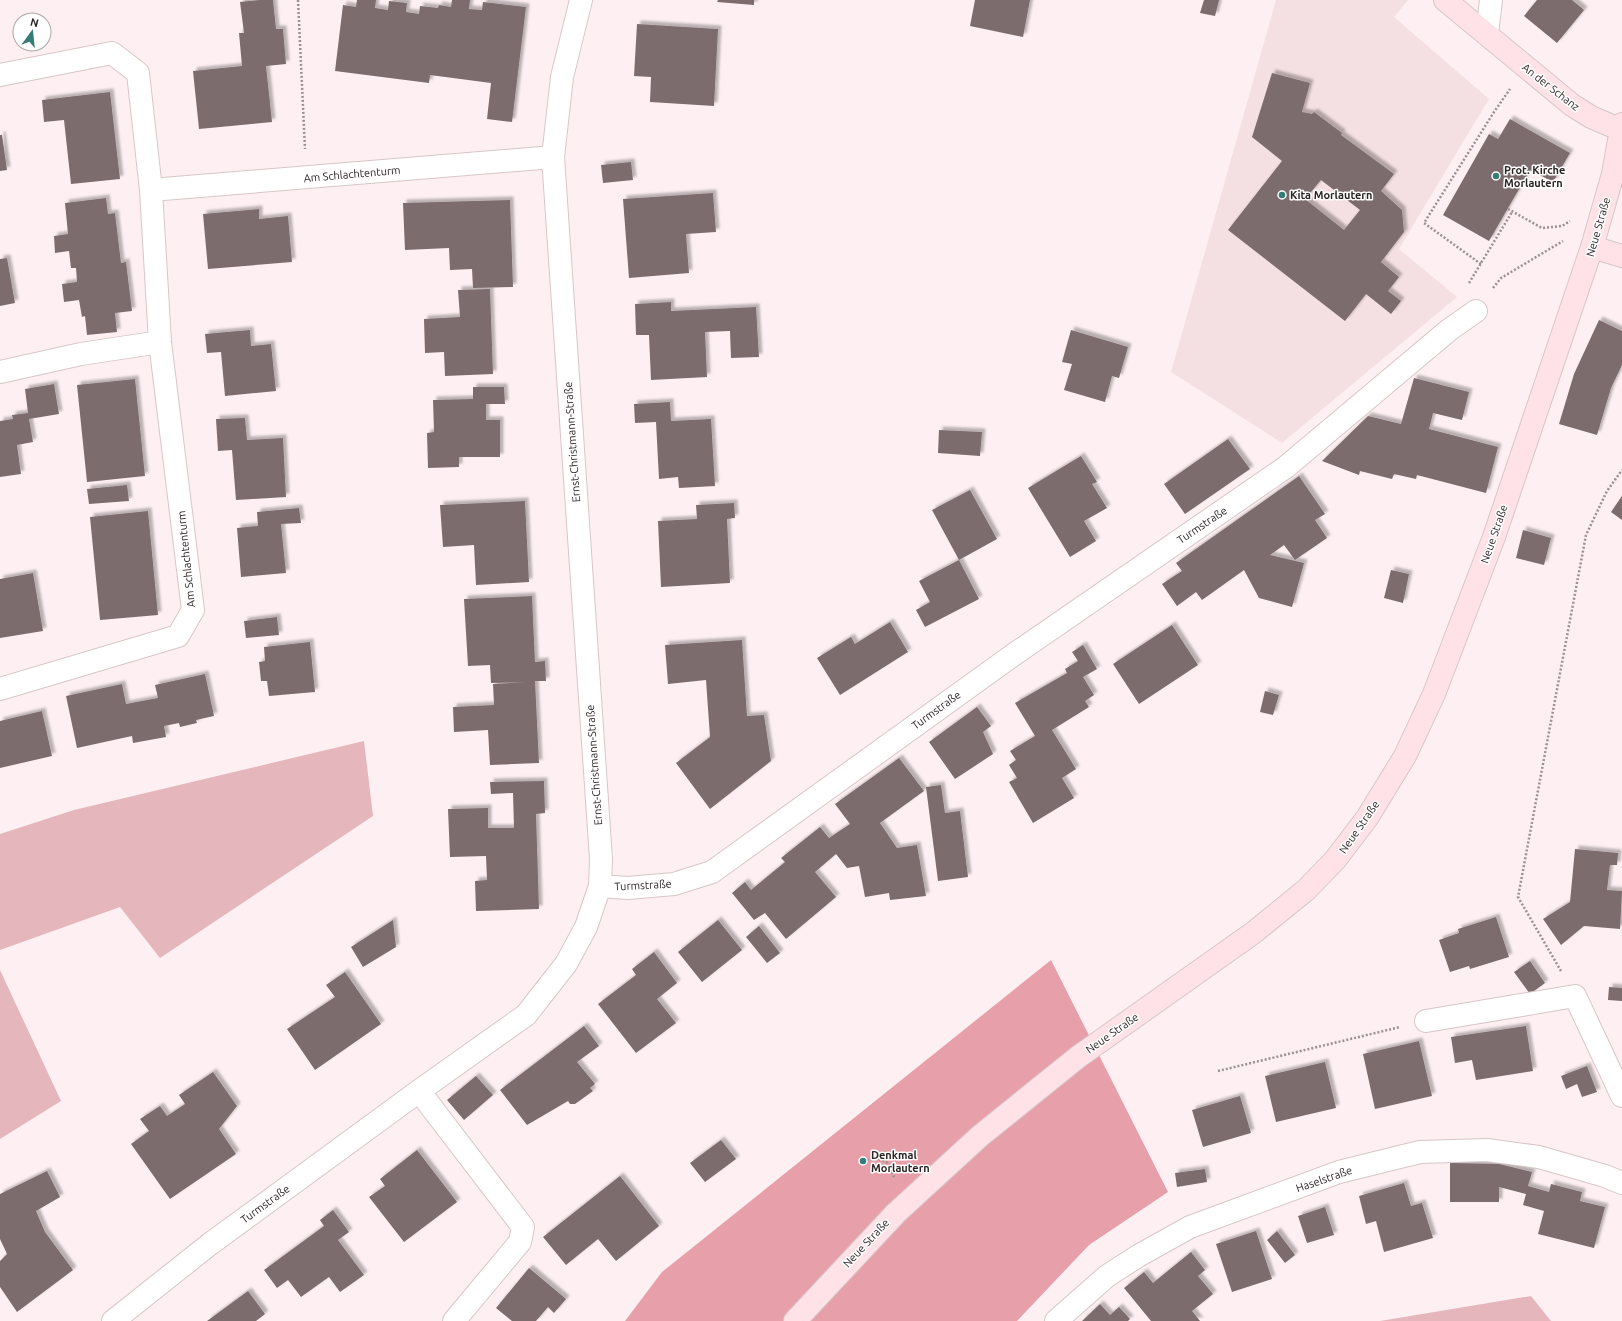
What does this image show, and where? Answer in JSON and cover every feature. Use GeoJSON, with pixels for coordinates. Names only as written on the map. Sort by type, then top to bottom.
{"type":"FeatureCollection","features":[{"type":"Feature","properties":{"kind":"main road","name":"An der Schanz"},"geometry":{"type":"LineString","coordinates":[[1445,0],[1572,105],[1591,117],[1621,127]]}},
{"type":"Feature","properties":{"kind":"main road","name":"Neue Straße"},"geometry":{"type":"LineString","coordinates":[[795,1321],[896,1213],[980,1136],[1078,1057],[1253,934],[1306,890],[1335,860],[1366,818],[1405,756],[1434,694],[1494,537],[1617,177],[1621,127]]}},
{"type":"Feature","properties":{"kind":"main road"},"geometry":{"type":"LineString","coordinates":[[1592,247],[1622,256]]}},
{"type":"Feature","properties":{"kind":"street","name":"Ernst-Christmann-Straße"},"geometry":{"type":"LineString","coordinates":[[581,0],[562,77],[553,157],[600,851],[600,886]]}},
{"type":"Feature","properties":{"kind":"street"},"geometry":{"type":"LineString","coordinates":[[1487,34],[1491,0]]}},
{"type":"Feature","properties":{"kind":"street","name":"Am Schlachtenturm"},"geometry":{"type":"LineString","coordinates":[[0,76],[112,53],[138,73],[151,190],[160,342],[193,610],[178,636],[0,689]]}},
{"type":"Feature","properties":{"kind":"street","name":"Am Schlachtenturm"},"geometry":{"type":"LineString","coordinates":[[151,190],[553,157]]}},
{"type":"Feature","properties":{"kind":"street","name":"Turmstraße"},"geometry":{"type":"LineString","coordinates":[[113,1321],[210,1244],[419,1091],[526,1015],[566,964],[586,927],[600,886],[628,888],[674,884],[712,872],[1016,652],[1286,467],[1448,330],[1476,311]]}},
{"type":"Feature","properties":{"kind":"street"},"geometry":{"type":"LineString","coordinates":[[0,372],[81,354],[160,342]]}},
{"type":"Feature","properties":{"kind":"street"},"geometry":{"type":"LineString","coordinates":[[1426,1021],[1575,996],[1622,1096]]}},
{"type":"Feature","properties":{"kind":"street"},"geometry":{"type":"LineString","coordinates":[[419,1091],[523,1227],[520,1242],[454,1321]]}},
{"type":"Feature","properties":{"kind":"street","name":"Haselstraße"},"geometry":{"type":"LineString","coordinates":[[1056,1321],[1108,1276],[1138,1256],[1190,1227],[1339,1172],[1420,1152],[1487,1150],[1539,1157],[1605,1176],[1622,1183]]}},
{"type":"Feature","properties":{"kind":"path"},"geometry":{"type":"LineString","coordinates":[[298,0],[307,177]]}},
{"type":"Feature","properties":{"kind":"path"},"geometry":{"type":"LineString","coordinates":[[1481,264],[1424,223],[1494,112]]}},
{"type":"Feature","properties":{"kind":"path"},"geometry":{"type":"LineString","coordinates":[[1508,209],[1542,228],[1562,226]]}},
{"type":"Feature","properties":{"kind":"path"},"geometry":{"type":"LineString","coordinates":[[1476,311],[1466,288],[1512,212]]}},
{"type":"Feature","properties":{"kind":"path"},"geometry":{"type":"LineString","coordinates":[[1476,311],[1500,278],[1565,240]]}},
{"type":"Feature","properties":{"kind":"path"},"geometry":{"type":"LineString","coordinates":[[1575,996],[1518,897],[1586,535],[1607,491],[1622,470]]}},
{"type":"Feature","properties":{"kind":"path"},"geometry":{"type":"LineString","coordinates":[[1218,1071],[1426,1021]]}},
{"type":"Feature","properties":{"kind":"path"},"geometry":{"type":"LineString","coordinates":[[863,1161],[877,1158],[888,1163],[894,1176],[892,1189],[884,1198],[896,1213]]}},
{"type":"Feature","properties":{"kind":"shaded area"},"geometry":{"type":"Polygon","coordinates":[[[1276,0],[1408,0],[1394,17],[1489,99],[1399,249],[1457,297],[1282,443],[1171,372],[1276,0]]]}},
{"type":"Feature","properties":{"kind":"shaded area"},"geometry":{"type":"Polygon","coordinates":[[[364,741],[373,816],[160,958],[120,907],[0,950],[0,834],[74,810],[364,741]]]}},
{"type":"Feature","properties":{"kind":"shaded area"},"geometry":{"type":"Polygon","coordinates":[[[1051,960],[1168,1192],[1089,1245],[1017,1321],[625,1321],[662,1272],[1051,960]]]}},
{"type":"Feature","properties":{"kind":"shaded area"},"geometry":{"type":"Polygon","coordinates":[[[0,970],[61,1101],[0,1139],[0,970]]]}},
{"type":"Feature","properties":{"kind":"shaded area"},"geometry":{"type":"Polygon","coordinates":[[[1531,1296],[1551,1321],[1380,1321],[1531,1296]]]}},
{"type":"Feature","properties":{"kind":"building"},"geometry":{"type":"Polygon","coordinates":[[[273,0],[276,29],[283,29],[286,64],[266,66],[272,122],[199,129],[193,71],[242,66],[239,33],[244,33],[240,2],[273,0]]]}},
{"type":"Feature","properties":{"kind":"building"},"geometry":{"type":"Polygon","coordinates":[[[357,0],[376,0],[375,8],[388,10],[389,1],[407,3],[406,12],[419,14],[420,6],[438,8],[439,5],[451,7],[452,0],[470,0],[469,9],[482,10],[483,2],[526,7],[512,122],[487,119],[491,83],[430,75],[429,83],[335,71],[343,5],[356,7],[357,0]]]}},
{"type":"Feature","properties":{"kind":"building"},"geometry":{"type":"Polygon","coordinates":[[[718,0],[754,0],[754,5],[717,2],[718,0]]]}},
{"type":"Feature","properties":{"kind":"building"},"geometry":{"type":"Polygon","coordinates":[[[975,0],[1030,0],[1023,37],[970,26],[975,0]]]}},
{"type":"Feature","properties":{"kind":"building"},"geometry":{"type":"Polygon","coordinates":[[[1204,0],[1219,0],[1215,16],[1200,13],[1204,0]]]}},
{"type":"Feature","properties":{"kind":"building"},"geometry":{"type":"Polygon","coordinates":[[[1537,0],[1572,0],[1584,10],[1557,43],[1524,16],[1537,0]]]}},
{"type":"Feature","properties":{"kind":"building"},"geometry":{"type":"Polygon","coordinates":[[[637,24],[718,29],[714,106],[650,102],[651,77],[634,76],[637,24]]]}},
{"type":"Feature","properties":{"kind":"building","name":"Kita Morlautern"},"geometry":{"type":"Polygon","coordinates":[[[1272,73],[1310,83],[1302,112],[1312,114],[1314,112],[1342,133],[1341,135],[1394,174],[1381,191],[1402,210],[1404,232],[1381,262],[1399,277],[1388,291],[1401,301],[1391,314],[1366,294],[1345,321],[1228,230],[1282,161],[1252,137],[1272,73]],[[1321,180],[1305,199],[1344,230],[1360,210],[1321,180]]]}},
{"type":"Feature","properties":{"kind":"building"},"geometry":{"type":"Polygon","coordinates":[[[110,92],[120,179],[71,184],[64,120],[44,122],[42,100],[110,92]]]}},
{"type":"Feature","properties":{"kind":"building","name":"Prot. Kirche Morlautern"},"geometry":{"type":"Polygon","coordinates":[[[1510,119],[1570,153],[1553,182],[1530,170],[1489,241],[1443,215],[1489,134],[1498,139],[1510,119]]]}},
{"type":"Feature","properties":{"kind":"building"},"geometry":{"type":"Polygon","coordinates":[[[0,135],[2,135],[7,170],[0,171],[0,135]]]}},
{"type":"Feature","properties":{"kind":"building"},"geometry":{"type":"Polygon","coordinates":[[[631,162],[633,180],[603,183],[601,165],[631,162]]]}},
{"type":"Feature","properties":{"kind":"building"},"geometry":{"type":"Polygon","coordinates":[[[713,193],[716,232],[686,234],[689,273],[629,278],[623,199],[713,193]]]}},
{"type":"Feature","properties":{"kind":"building"},"geometry":{"type":"Polygon","coordinates":[[[106,198],[108,214],[115,213],[121,263],[126,262],[132,311],[115,313],[117,332],[87,335],[85,316],[82,317],[79,300],[64,302],[62,284],[77,282],[76,268],[71,268],[69,251],[55,253],[54,236],[68,234],[65,203],[106,198]]]}},
{"type":"Feature","properties":{"kind":"building"},"geometry":{"type":"Polygon","coordinates":[[[510,200],[513,287],[473,288],[472,269],[450,270],[449,248],[405,250],[403,203],[510,200]]]}},
{"type":"Feature","properties":{"kind":"building"},"geometry":{"type":"Polygon","coordinates":[[[259,209],[259,219],[288,216],[292,262],[208,269],[203,214],[259,209]]]}},
{"type":"Feature","properties":{"kind":"building"},"geometry":{"type":"Polygon","coordinates":[[[7,258],[15,303],[0,306],[0,259],[7,258]]]}},
{"type":"Feature","properties":{"kind":"building"},"geometry":{"type":"Polygon","coordinates":[[[490,289],[493,374],[445,376],[444,352],[425,353],[424,319],[460,317],[458,290],[490,289]]]}},
{"type":"Feature","properties":{"kind":"building"},"geometry":{"type":"Polygon","coordinates":[[[671,302],[671,311],[756,307],[759,357],[731,358],[730,331],[705,332],[707,377],[651,380],[649,335],[636,335],[635,304],[671,302]]]}},
{"type":"Feature","properties":{"kind":"building"},"geometry":{"type":"Polygon","coordinates":[[[1599,320],[1622,331],[1622,365],[1611,388],[1597,435],[1559,424],[1574,374],[1599,320]]]}},
{"type":"Feature","properties":{"kind":"building"},"geometry":{"type":"Polygon","coordinates":[[[250,330],[251,346],[271,344],[276,391],[225,396],[221,352],[207,353],[205,334],[250,330]]]}},
{"type":"Feature","properties":{"kind":"building"},"geometry":{"type":"Polygon","coordinates":[[[1071,330],[1128,347],[1119,378],[1112,376],[1105,402],[1064,390],[1072,364],[1062,362],[1071,330]]]}},
{"type":"Feature","properties":{"kind":"building"},"geometry":{"type":"Polygon","coordinates":[[[1414,378],[1469,392],[1462,420],[1433,413],[1429,429],[1498,447],[1486,493],[1417,475],[1416,479],[1394,474],[1392,479],[1360,471],[1359,475],[1322,461],[1368,416],[1401,424],[1414,378]]]}},
{"type":"Feature","properties":{"kind":"building"},"geometry":{"type":"Polygon","coordinates":[[[135,379],[145,476],[87,482],[77,385],[135,379]]]}},
{"type":"Feature","properties":{"kind":"building"},"geometry":{"type":"Polygon","coordinates":[[[54,384],[59,414],[29,419],[33,442],[17,445],[21,474],[0,477],[0,421],[13,419],[12,415],[28,413],[25,389],[54,384]]]}},
{"type":"Feature","properties":{"kind":"building"},"geometry":{"type":"Polygon","coordinates":[[[473,387],[504,387],[505,404],[486,404],[486,420],[500,420],[500,457],[459,457],[459,467],[428,468],[427,433],[434,432],[433,400],[473,399],[473,387]]]}},
{"type":"Feature","properties":{"kind":"building"},"geometry":{"type":"Polygon","coordinates":[[[670,402],[671,421],[711,419],[715,486],[679,488],[678,477],[659,479],[656,422],[635,423],[634,404],[670,402]]]}},
{"type":"Feature","properties":{"kind":"building"},"geometry":{"type":"Polygon","coordinates":[[[245,418],[247,440],[283,438],[286,497],[236,500],[232,450],[218,451],[216,419],[245,418]]]}},
{"type":"Feature","properties":{"kind":"building"},"geometry":{"type":"Polygon","coordinates":[[[939,430],[982,432],[980,456],[938,453],[939,430]]]}},
{"type":"Feature","properties":{"kind":"building"},"geometry":{"type":"Polygon","coordinates":[[[1228,439],[1250,469],[1185,514],[1164,484],[1228,439]]]}},
{"type":"Feature","properties":{"kind":"building"},"geometry":{"type":"Polygon","coordinates":[[[1081,456],[1097,482],[1092,484],[1107,508],[1084,521],[1096,541],[1070,557],[1028,488],[1081,456]]]}},
{"type":"Feature","properties":{"kind":"building"},"geometry":{"type":"Polygon","coordinates":[[[1299,476],[1325,514],[1315,520],[1327,538],[1295,560],[1284,545],[1270,555],[1304,563],[1292,607],[1259,598],[1244,570],[1202,600],[1196,592],[1177,606],[1162,584],[1182,571],[1176,563],[1299,476]]]}},
{"type":"Feature","properties":{"kind":"building"},"geometry":{"type":"Polygon","coordinates":[[[127,485],[129,501],[89,504],[87,489],[127,485]]]}},
{"type":"Feature","properties":{"kind":"building"},"geometry":{"type":"Polygon","coordinates":[[[970,490],[997,539],[959,560],[932,510],[970,490]]]}},
{"type":"Feature","properties":{"kind":"building"},"geometry":{"type":"Polygon","coordinates":[[[1622,496],[1622,520],[1611,512],[1622,496]]]}},
{"type":"Feature","properties":{"kind":"building"},"geometry":{"type":"Polygon","coordinates":[[[525,501],[529,582],[476,585],[474,545],[443,547],[440,505],[525,501]]]}},
{"type":"Feature","properties":{"kind":"building"},"geometry":{"type":"Polygon","coordinates":[[[734,503],[735,518],[727,519],[730,583],[661,587],[658,521],[697,519],[696,505],[734,503]]]}},
{"type":"Feature","properties":{"kind":"building"},"geometry":{"type":"Polygon","coordinates":[[[299,508],[301,523],[281,524],[286,573],[241,577],[237,528],[258,526],[257,512],[299,508]]]}},
{"type":"Feature","properties":{"kind":"building"},"geometry":{"type":"Polygon","coordinates":[[[148,511],[158,615],[100,620],[90,517],[148,511]]]}},
{"type":"Feature","properties":{"kind":"building"},"geometry":{"type":"Polygon","coordinates":[[[1523,530],[1551,538],[1544,565],[1516,558],[1523,530]]]}},
{"type":"Feature","properties":{"kind":"building"},"geometry":{"type":"Polygon","coordinates":[[[959,560],[979,599],[925,627],[916,610],[930,602],[919,581],[959,560]]]}},
{"type":"Feature","properties":{"kind":"building"},"geometry":{"type":"Polygon","coordinates":[[[1391,570],[1409,574],[1403,603],[1384,598],[1391,570]]]}},
{"type":"Feature","properties":{"kind":"building"},"geometry":{"type":"Polygon","coordinates":[[[33,573],[43,631],[0,638],[0,579],[33,573]]]}},
{"type":"Feature","properties":{"kind":"building"},"geometry":{"type":"Polygon","coordinates":[[[532,596],[535,662],[545,661],[546,681],[535,681],[539,763],[490,765],[488,730],[454,732],[453,707],[494,705],[493,684],[527,682],[491,683],[490,665],[468,666],[464,599],[532,596]]]}},
{"type":"Feature","properties":{"kind":"building"},"geometry":{"type":"Polygon","coordinates":[[[277,617],[279,635],[246,638],[244,621],[277,617]]]}},
{"type":"Feature","properties":{"kind":"building"},"geometry":{"type":"Polygon","coordinates":[[[890,622],[908,652],[840,695],[817,658],[851,637],[855,644],[890,622]]]}},
{"type":"Feature","properties":{"kind":"building"},"geometry":{"type":"Polygon","coordinates":[[[1172,625],[1198,665],[1139,704],[1113,664],[1172,625]]]}},
{"type":"Feature","properties":{"kind":"building"},"geometry":{"type":"Polygon","coordinates":[[[742,640],[747,716],[764,715],[771,761],[710,809],[676,763],[710,737],[706,680],[668,684],[665,645],[742,640]]]}},
{"type":"Feature","properties":{"kind":"building"},"geometry":{"type":"Polygon","coordinates":[[[310,642],[315,692],[269,696],[267,681],[261,681],[259,662],[265,661],[264,647],[310,642]]]}},
{"type":"Feature","properties":{"kind":"building"},"geometry":{"type":"Polygon","coordinates":[[[1083,645],[1097,669],[1083,677],[1094,695],[1085,701],[1089,707],[1052,730],[1076,769],[1062,778],[1074,798],[1033,823],[1009,782],[1017,778],[1009,765],[1016,760],[1010,751],[1035,736],[1015,703],[1067,673],[1065,669],[1078,661],[1072,652],[1083,645]]]}},
{"type":"Feature","properties":{"kind":"building"},"geometry":{"type":"Polygon","coordinates":[[[205,674],[214,716],[196,720],[197,723],[180,727],[179,723],[164,726],[166,737],[133,743],[132,736],[77,748],[66,696],[122,684],[126,704],[158,698],[155,685],[205,674]]]}},
{"type":"Feature","properties":{"kind":"building"},"geometry":{"type":"Polygon","coordinates":[[[1265,691],[1279,695],[1273,715],[1260,712],[1265,691]]]}},
{"type":"Feature","properties":{"kind":"building"},"geometry":{"type":"Polygon","coordinates":[[[977,707],[991,726],[983,732],[993,754],[955,779],[929,742],[977,707]]]}},
{"type":"Feature","properties":{"kind":"building"},"geometry":{"type":"Polygon","coordinates":[[[42,711],[52,756],[0,768],[0,721],[42,711]]]}},
{"type":"Feature","properties":{"kind":"building"},"geometry":{"type":"Polygon","coordinates":[[[899,758],[924,791],[880,823],[897,848],[917,845],[926,896],[890,900],[889,893],[865,897],[859,866],[847,868],[836,854],[815,872],[836,897],[786,939],[765,913],[754,920],[732,893],[745,882],[751,890],[785,862],[781,858],[820,827],[829,838],[850,824],[835,804],[899,758]]]}},
{"type":"Feature","properties":{"kind":"building"},"geometry":{"type":"Polygon","coordinates":[[[544,781],[545,813],[536,814],[539,909],[476,911],[475,881],[487,880],[486,856],[450,857],[448,809],[488,808],[488,828],[514,828],[513,793],[491,794],[490,782],[544,781]]]}},
{"type":"Feature","properties":{"kind":"building"},"geometry":{"type":"Polygon","coordinates":[[[941,785],[945,813],[960,811],[968,877],[938,881],[926,787],[941,785]]]}},
{"type":"Feature","properties":{"kind":"building"},"geometry":{"type":"Polygon","coordinates":[[[1575,849],[1618,853],[1617,865],[1610,865],[1607,890],[1622,891],[1620,929],[1584,926],[1561,945],[1543,919],[1570,902],[1575,849]]]}},
{"type":"Feature","properties":{"kind":"building"},"geometry":{"type":"Polygon","coordinates":[[[1496,917],[1509,957],[1470,969],[1469,966],[1450,972],[1439,940],[1459,933],[1458,929],[1496,917]]]}},
{"type":"Feature","properties":{"kind":"building"},"geometry":{"type":"Polygon","coordinates":[[[393,920],[396,947],[363,967],[351,947],[393,920]]]}},
{"type":"Feature","properties":{"kind":"building"},"geometry":{"type":"Polygon","coordinates":[[[718,920],[742,950],[702,982],[678,952],[718,920]]]}},
{"type":"Feature","properties":{"kind":"building"},"geometry":{"type":"Polygon","coordinates":[[[759,926],[780,953],[767,963],[746,937],[759,926]]]}},
{"type":"Feature","properties":{"kind":"building"},"geometry":{"type":"Polygon","coordinates":[[[654,952],[677,983],[657,999],[676,1023],[636,1053],[598,1004],[636,975],[632,969],[654,952]]]}},
{"type":"Feature","properties":{"kind":"building"},"geometry":{"type":"Polygon","coordinates":[[[1530,961],[1545,983],[1530,994],[1514,972],[1530,961]]]}},
{"type":"Feature","properties":{"kind":"building"},"geometry":{"type":"Polygon","coordinates":[[[345,972],[381,1024],[315,1070],[287,1029],[335,997],[326,985],[345,972]]]}},
{"type":"Feature","properties":{"kind":"building"},"geometry":{"type":"Polygon","coordinates":[[[1609,987],[1622,988],[1622,1001],[1608,1000],[1609,987]]]}},
{"type":"Feature","properties":{"kind":"building"},"geometry":{"type":"Polygon","coordinates":[[[584,1026],[599,1046],[577,1062],[595,1084],[590,1088],[593,1091],[575,1104],[570,1104],[568,1101],[527,1125],[500,1090],[584,1026]]]}},
{"type":"Feature","properties":{"kind":"building"},"geometry":{"type":"Polygon","coordinates":[[[1526,1026],[1533,1071],[1476,1080],[1472,1060],[1455,1063],[1451,1037],[1526,1026]]]}},
{"type":"Feature","properties":{"kind":"building"},"geometry":{"type":"Polygon","coordinates":[[[1419,1041],[1432,1096],[1375,1109],[1363,1054],[1419,1041]]]}},
{"type":"Feature","properties":{"kind":"building"},"geometry":{"type":"Polygon","coordinates":[[[1325,1062],[1336,1108],[1276,1122],[1265,1076],[1325,1062]]]}},
{"type":"Feature","properties":{"kind":"building"},"geometry":{"type":"Polygon","coordinates":[[[1587,1066],[1597,1092],[1582,1097],[1577,1084],[1566,1089],[1561,1076],[1587,1066]]]}},
{"type":"Feature","properties":{"kind":"building"},"geometry":{"type":"Polygon","coordinates":[[[213,1072],[237,1106],[219,1129],[236,1154],[170,1199],[131,1144],[149,1131],[140,1119],[160,1106],[167,1116],[185,1104],[179,1095],[213,1072]]]}},
{"type":"Feature","properties":{"kind":"building"},"geometry":{"type":"Polygon","coordinates":[[[476,1076],[493,1095],[464,1120],[447,1100],[476,1076]]]}},
{"type":"Feature","properties":{"kind":"building"},"geometry":{"type":"Polygon","coordinates":[[[1240,1096],[1251,1133],[1203,1147],[1192,1110],[1240,1096]]]}},
{"type":"Feature","properties":{"kind":"building"},"geometry":{"type":"Polygon","coordinates":[[[721,1140],[736,1159],[705,1182],[690,1163],[721,1140]]]}},
{"type":"Feature","properties":{"kind":"building"},"geometry":{"type":"Polygon","coordinates":[[[417,1150],[457,1202],[404,1242],[369,1197],[385,1186],[380,1179],[417,1150]]]}},
{"type":"Feature","properties":{"kind":"building"},"geometry":{"type":"Polygon","coordinates":[[[1450,1163],[1499,1164],[1532,1172],[1528,1186],[1549,1192],[1551,1184],[1582,1192],[1580,1201],[1605,1207],[1594,1248],[1538,1234],[1544,1211],[1523,1205],[1526,1194],[1499,1187],[1499,1202],[1450,1202],[1450,1163]]]}},
{"type":"Feature","properties":{"kind":"building"},"geometry":{"type":"Polygon","coordinates":[[[1205,1169],[1207,1182],[1177,1187],[1175,1173],[1205,1169]]]}},
{"type":"Feature","properties":{"kind":"building"},"geometry":{"type":"Polygon","coordinates":[[[47,1171],[60,1197],[36,1211],[45,1232],[73,1270],[17,1312],[0,1287],[0,1261],[7,1254],[0,1239],[0,1194],[47,1171]]]}},
{"type":"Feature","properties":{"kind":"building"},"geometry":{"type":"Polygon","coordinates":[[[620,1176],[659,1226],[616,1261],[598,1239],[566,1265],[543,1237],[620,1176]]]}},
{"type":"Feature","properties":{"kind":"building"},"geometry":{"type":"Polygon","coordinates":[[[1404,1183],[1411,1206],[1422,1203],[1433,1238],[1384,1252],[1376,1221],[1366,1224],[1359,1196],[1404,1183]]]}},
{"type":"Feature","properties":{"kind":"building"},"geometry":{"type":"Polygon","coordinates":[[[1325,1207],[1334,1235],[1307,1243],[1298,1216],[1325,1207]]]}},
{"type":"Feature","properties":{"kind":"building"},"geometry":{"type":"Polygon","coordinates":[[[333,1210],[349,1232],[338,1240],[364,1275],[340,1292],[329,1277],[301,1297],[288,1280],[277,1288],[264,1270],[324,1226],[320,1220],[333,1210]]]}},
{"type":"Feature","properties":{"kind":"building"},"geometry":{"type":"Polygon","coordinates":[[[1256,1231],[1272,1279],[1232,1292],[1216,1244],[1256,1231]]]}},
{"type":"Feature","properties":{"kind":"building"},"geometry":{"type":"Polygon","coordinates":[[[1277,1231],[1295,1255],[1285,1263],[1267,1240],[1277,1231]]]}},
{"type":"Feature","properties":{"kind":"building"},"geometry":{"type":"Polygon","coordinates":[[[1191,1252],[1205,1270],[1198,1276],[1213,1294],[1192,1311],[1200,1321],[1151,1321],[1124,1288],[1144,1272],[1153,1283],[1191,1252]]]}},
{"type":"Feature","properties":{"kind":"building"},"geometry":{"type":"Polygon","coordinates":[[[529,1268],[566,1299],[554,1313],[548,1307],[536,1321],[512,1321],[496,1308],[529,1268]]]}},
{"type":"Feature","properties":{"kind":"building"},"geometry":{"type":"Polygon","coordinates":[[[248,1291],[265,1314],[256,1321],[207,1321],[248,1291]]]}},
{"type":"Feature","properties":{"kind":"building"},"geometry":{"type":"Polygon","coordinates":[[[1100,1304],[1110,1315],[1119,1307],[1130,1319],[1128,1321],[1082,1321],[1100,1304]]]}},
{"type":"Feature","properties":{"kind":"place","name":"Prot. Kirche Morlautern"},"geometry":{"type":"Point","coordinates":[1496,176]}},
{"type":"Feature","properties":{"kind":"place","name":"Kita Morlautern"},"geometry":{"type":"Point","coordinates":[1282,195]}},
{"type":"Feature","properties":{"kind":"place","name":"Denkmal Morlautern"},"geometry":{"type":"Point","coordinates":[863,1161]}}]}
